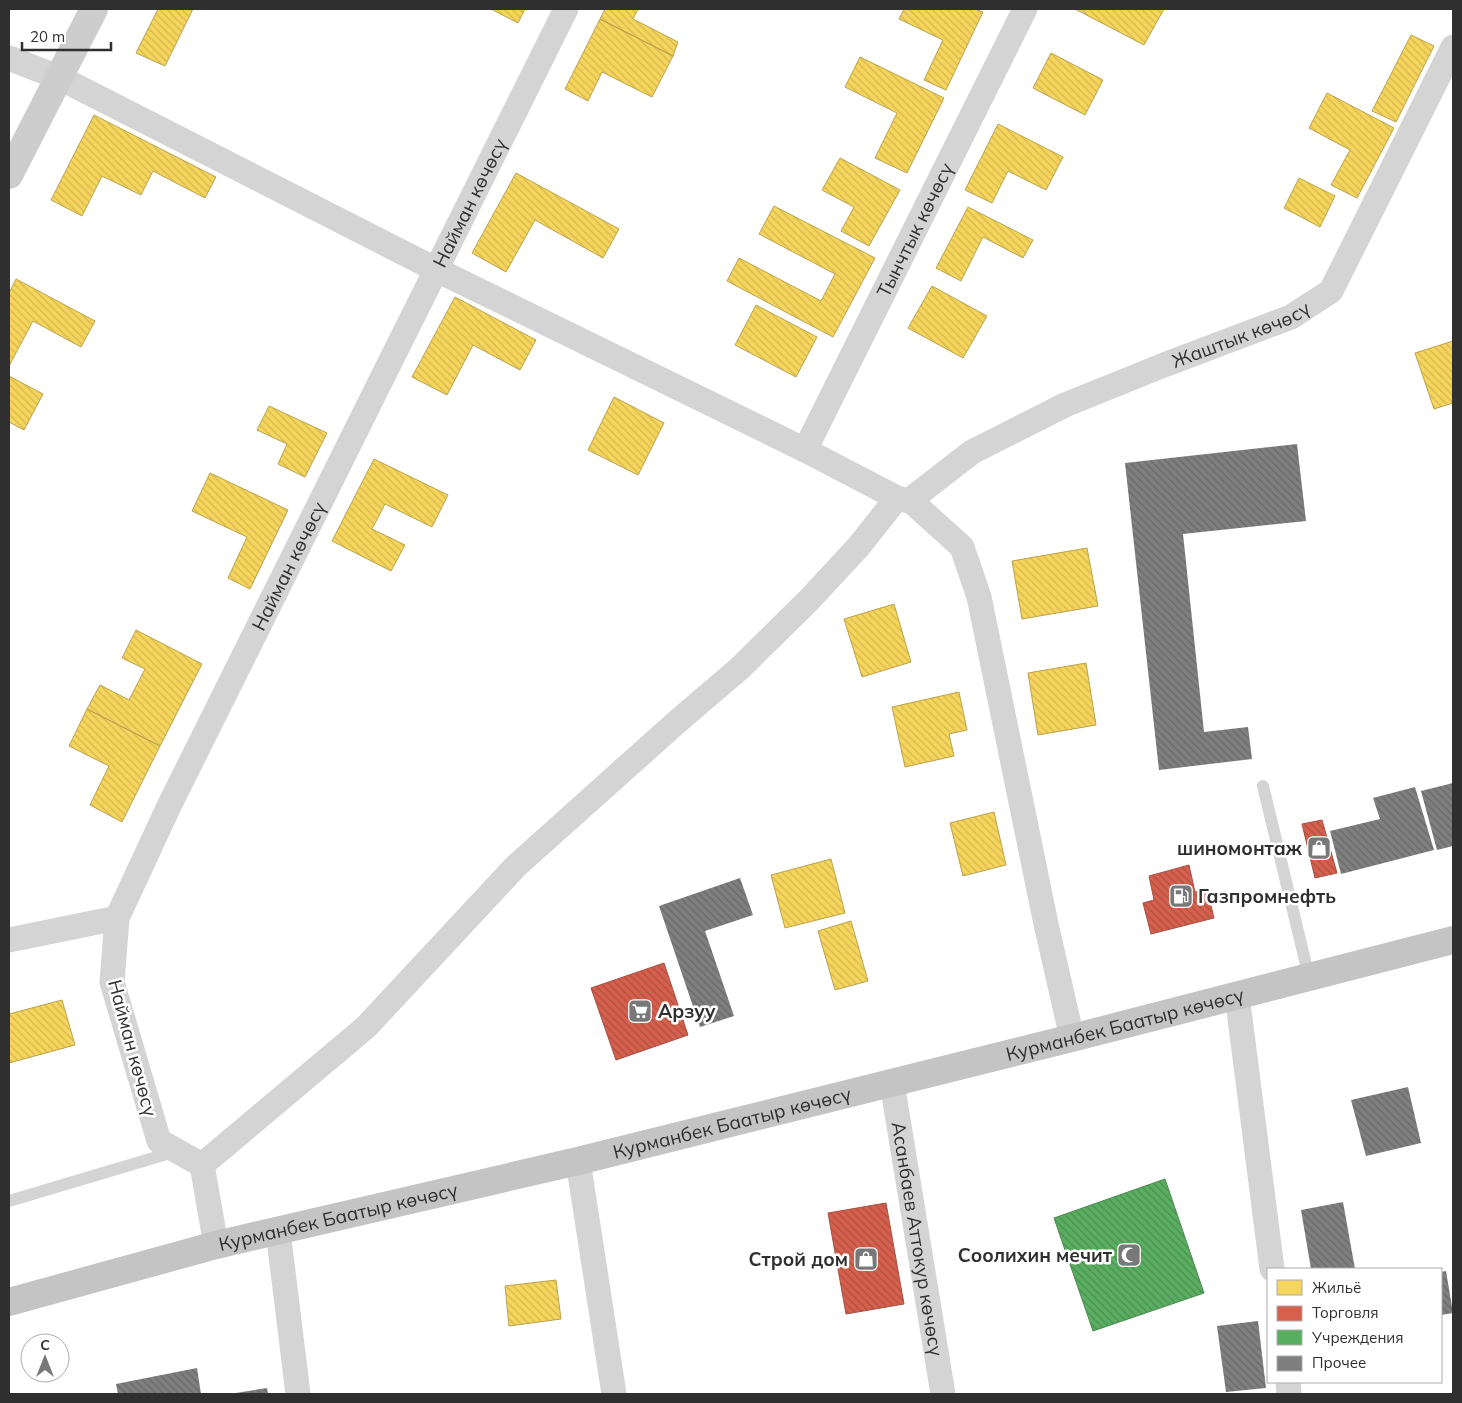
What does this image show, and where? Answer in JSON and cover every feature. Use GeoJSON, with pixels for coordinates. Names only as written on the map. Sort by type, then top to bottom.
{"type":"FeatureCollection","features":[{"type":"Feature","properties":{"kind":"highway","name":"Курманбек Баатыр көчөсү"},"geometry":{"type":"LineString","coordinates":[[9,1302],[216,1245],[578,1161],[1072,1038],[1453,940]]}},
{"type":"Feature","properties":{"kind":"main road"},"geometry":{"type":"LineString","coordinates":[[9,175],[94,9]]}},
{"type":"Feature","properties":{"kind":"street","name":"Найман көчөсү"},"geometry":{"type":"LineString","coordinates":[[168,1146],[112,982],[117,918],[174,797],[566,9]]}},
{"type":"Feature","properties":{"kind":"street","name":"Тынчтык көчөсү"},"geometry":{"type":"LineString","coordinates":[[805,450],[1024,9]]}},
{"type":"Feature","properties":{"kind":"street","name":"Жаштык көчөсү"},"geometry":{"type":"LineString","coordinates":[[202,1165],[366,1027],[516,866],[740,668],[809,600],[903,499],[972,452],[1065,405],[1291,317],[1330,291],[1453,46]]}},
{"type":"Feature","properties":{"kind":"street"},"geometry":{"type":"LineString","coordinates":[[9,58],[60,78],[435,269],[903,499],[962,547],[979,597],[1046,924],[1072,1038]]}},
{"type":"Feature","properties":{"kind":"street"},"geometry":{"type":"LineString","coordinates":[[9,940],[117,918]]}},
{"type":"Feature","properties":{"kind":"street"},"geometry":{"type":"LineString","coordinates":[[1237,995],[1272,1268]]}},
{"type":"Feature","properties":{"kind":"street","name":"Асанбаев Аттокур көчөсү"},"geometry":{"type":"LineString","coordinates":[[892,1083],[944,1394]]}},
{"type":"Feature","properties":{"kind":"street"},"geometry":{"type":"LineString","coordinates":[[168,1146],[202,1165],[216,1245]]}},
{"type":"Feature","properties":{"kind":"street"},"geometry":{"type":"LineString","coordinates":[[578,1161],[614,1394]]}},
{"type":"Feature","properties":{"kind":"street"},"geometry":{"type":"LineString","coordinates":[[278,1231],[298,1394]]}},
{"type":"Feature","properties":{"kind":"lane"},"geometry":{"type":"LineString","coordinates":[[1263,786],[1309,977]]}},
{"type":"Feature","properties":{"kind":"lane"},"geometry":{"type":"LineString","coordinates":[[9,1201],[168,1146]]}},
{"type":"Feature","properties":{"kind":"building: Жильё"},"geometry":{"type":"Polygon","coordinates":[[[158,9],[193,9],[165,66],[136,53],[158,9]]]}},
{"type":"Feature","properties":{"kind":"building: Жильё"},"geometry":{"type":"Polygon","coordinates":[[[491,9],[525,9],[518,23],[491,9]]]}},
{"type":"Feature","properties":{"kind":"building: Жильё"},"geometry":{"type":"Polygon","coordinates":[[[605,9],[638,9],[633,19],[678,42],[673,56],[600,19],[605,9]]]}},
{"type":"Feature","properties":{"kind":"building: Жильё"},"geometry":{"type":"Polygon","coordinates":[[[904,9],[975,9],[983,12],[946,90],[924,80],[943,40],[899,19],[904,9]]]}},
{"type":"Feature","properties":{"kind":"building: Жильё"},"geometry":{"type":"Polygon","coordinates":[[[1075,9],[1164,9],[1144,45],[1075,9]]]}},
{"type":"Feature","properties":{"kind":"building: Жильё"},"geometry":{"type":"Polygon","coordinates":[[[600,19],[673,56],[652,97],[602,72],[588,101],[565,89],[600,19]]]}},
{"type":"Feature","properties":{"kind":"building: Жильё"},"geometry":{"type":"Polygon","coordinates":[[[1411,35],[1434,46],[1396,122],[1372,111],[1411,35]]]}},
{"type":"Feature","properties":{"kind":"building: Жильё"},"geometry":{"type":"Polygon","coordinates":[[[1051,53],[1103,80],[1085,115],[1033,88],[1051,53]]]}},
{"type":"Feature","properties":{"kind":"building: Жильё"},"geometry":{"type":"Polygon","coordinates":[[[860,57],[944,98],[907,173],[875,158],[897,113],[845,87],[860,57]]]}},
{"type":"Feature","properties":{"kind":"building: Жильё"},"geometry":{"type":"Polygon","coordinates":[[[1327,93],[1394,128],[1357,198],[1331,185],[1350,150],[1309,128],[1327,93]]]}},
{"type":"Feature","properties":{"kind":"building: Жильё"},"geometry":{"type":"Polygon","coordinates":[[[94,115],[216,177],[205,198],[153,171],[141,195],[102,176],[82,216],[51,200],[94,115]]]}},
{"type":"Feature","properties":{"kind":"building: Жильё"},"geometry":{"type":"Polygon","coordinates":[[[998,124],[1063,157],[1046,190],[1008,171],[992,203],[965,190],[998,124]]]}},
{"type":"Feature","properties":{"kind":"building: Жильё"},"geometry":{"type":"Polygon","coordinates":[[[840,158],[900,190],[869,246],[841,231],[854,207],[822,190],[840,158]]]}},
{"type":"Feature","properties":{"kind":"building: Жильё"},"geometry":{"type":"Polygon","coordinates":[[[516,173],[619,229],[603,258],[535,220],[506,272],[472,253],[516,173]]]}},
{"type":"Feature","properties":{"kind":"building: Жильё"},"geometry":{"type":"Polygon","coordinates":[[[1299,178],[1335,196],[1320,227],[1284,208],[1299,178]]]}},
{"type":"Feature","properties":{"kind":"building: Жильё"},"geometry":{"type":"Polygon","coordinates":[[[774,206],[875,258],[833,337],[727,281],[739,258],[821,301],[835,274],[759,234],[774,206]]]}},
{"type":"Feature","properties":{"kind":"building: Жильё"},"geometry":{"type":"Polygon","coordinates":[[[968,207],[1033,240],[1023,258],[983,237],[961,281],[936,268],[968,207]]]}},
{"type":"Feature","properties":{"kind":"building: Жильё"},"geometry":{"type":"Polygon","coordinates":[[[16,279],[95,321],[81,347],[33,321],[9,366],[9,293],[16,279]]]}},
{"type":"Feature","properties":{"kind":"building: Жильё"},"geometry":{"type":"Polygon","coordinates":[[[932,286],[987,316],[963,358],[908,328],[932,286]]]}},
{"type":"Feature","properties":{"kind":"building: Жильё"},"geometry":{"type":"Polygon","coordinates":[[[455,297],[536,340],[520,370],[473,345],[447,395],[412,377],[455,297]]]}},
{"type":"Feature","properties":{"kind":"building: Жильё"},"geometry":{"type":"Polygon","coordinates":[[[756,305],[817,337],[796,377],[735,345],[756,305]]]}},
{"type":"Feature","properties":{"kind":"building: Жильё"},"geometry":{"type":"Polygon","coordinates":[[[1453,341],[1453,403],[1434,409],[1415,353],[1453,341]]]}},
{"type":"Feature","properties":{"kind":"building: Жильё"},"geometry":{"type":"Polygon","coordinates":[[[9,376],[43,394],[24,430],[9,422],[9,376]]]}},
{"type":"Feature","properties":{"kind":"building: Жильё"},"geometry":{"type":"Polygon","coordinates":[[[614,397],[664,423],[638,475],[588,450],[614,397]]]}},
{"type":"Feature","properties":{"kind":"building: Жильё"},"geometry":{"type":"Polygon","coordinates":[[[269,406],[327,433],[305,477],[278,464],[287,444],[257,430],[269,406]]]}},
{"type":"Feature","properties":{"kind":"building: Жильё"},"geometry":{"type":"Polygon","coordinates":[[[374,459],[448,495],[432,527],[385,504],[372,529],[405,545],[391,571],[332,541],[374,459]]]}},
{"type":"Feature","properties":{"kind":"building: Жильё"},"geometry":{"type":"Polygon","coordinates":[[[210,473],[288,510],[250,589],[228,578],[247,537],[192,511],[210,473]]]}},
{"type":"Feature","properties":{"kind":"building: Жильё"},"geometry":{"type":"Polygon","coordinates":[[[1087,548],[1098,606],[1022,619],[1012,561],[1087,548]]]}},
{"type":"Feature","properties":{"kind":"building: Жильё"},"geometry":{"type":"Polygon","coordinates":[[[894,604],[911,662],[862,677],[844,619],[894,604]]]}},
{"type":"Feature","properties":{"kind":"building: Жильё"},"geometry":{"type":"Polygon","coordinates":[[[136,630],[202,664],[160,746],[87,709],[100,685],[129,700],[145,669],[122,658],[136,630]]]}},
{"type":"Feature","properties":{"kind":"building: Жильё"},"geometry":{"type":"Polygon","coordinates":[[[1086,663],[1096,725],[1038,735],[1028,673],[1086,663]]]}},
{"type":"Feature","properties":{"kind":"building: Жильё"},"geometry":{"type":"Polygon","coordinates":[[[959,692],[967,730],[949,734],[954,756],[905,767],[892,707],[959,692]]]}},
{"type":"Feature","properties":{"kind":"building: Жильё"},"geometry":{"type":"Polygon","coordinates":[[[87,709],[160,746],[122,822],[90,805],[109,766],[69,746],[87,709]]]}},
{"type":"Feature","properties":{"kind":"building: Жильё"},"geometry":{"type":"Polygon","coordinates":[[[994,812],[1006,865],[963,876],[950,823],[994,812]]]}},
{"type":"Feature","properties":{"kind":"building: Жильё"},"geometry":{"type":"Polygon","coordinates":[[[831,859],[845,913],[785,928],[771,875],[831,859]]]}},
{"type":"Feature","properties":{"kind":"building: Жильё"},"geometry":{"type":"Polygon","coordinates":[[[851,921],[868,981],[835,990],[818,931],[851,921]]]}},
{"type":"Feature","properties":{"kind":"building: Жильё"},"geometry":{"type":"Polygon","coordinates":[[[62,1000],[75,1045],[9,1063],[9,1014],[62,1000]]]}},
{"type":"Feature","properties":{"kind":"building: Жильё"},"geometry":{"type":"Polygon","coordinates":[[[556,1280],[561,1319],[509,1326],[505,1286],[556,1280]]]}},
{"type":"Feature","properties":{"kind":"building: Торговля","name":"шиномонтаж"},"geometry":{"type":"Polygon","coordinates":[[[1322,820],[1337,873],[1315,878],[1302,824],[1322,820]]]}},
{"type":"Feature","properties":{"kind":"building: Торговля","name":"Газпромнефть"},"geometry":{"type":"Polygon","coordinates":[[[1189,865],[1195,892],[1207,889],[1214,918],[1151,934],[1143,903],[1154,900],[1149,876],[1189,865]]]}},
{"type":"Feature","properties":{"kind":"building: Торговля","name":"Арзуу"},"geometry":{"type":"Polygon","coordinates":[[[664,963],[688,1035],[616,1060],[591,988],[664,963]]]}},
{"type":"Feature","properties":{"kind":"building: Торговля","name":"Строй дом"},"geometry":{"type":"Polygon","coordinates":[[[886,1203],[904,1304],[846,1314],[828,1213],[886,1203]]]}},
{"type":"Feature","properties":{"kind":"building: Учреждения","name":"Соолихин мечит"},"geometry":{"type":"Polygon","coordinates":[[[1165,1179],[1204,1293],[1093,1331],[1054,1218],[1165,1179]]]}},
{"type":"Feature","properties":{"kind":"building: Прочее"},"geometry":{"type":"Polygon","coordinates":[[[1297,444],[1306,521],[1183,534],[1204,732],[1248,727],[1252,759],[1159,770],[1125,463],[1297,444]]]}},
{"type":"Feature","properties":{"kind":"building: Прочее"},"geometry":{"type":"Polygon","coordinates":[[[1453,783],[1453,846],[1437,850],[1421,791],[1453,783]]]}},
{"type":"Feature","properties":{"kind":"building: Прочее"},"geometry":{"type":"Polygon","coordinates":[[[1415,787],[1434,850],[1341,874],[1330,831],[1380,819],[1373,798],[1415,787]]]}},
{"type":"Feature","properties":{"kind":"building: Прочее"},"geometry":{"type":"Polygon","coordinates":[[[740,878],[753,915],[705,931],[734,1016],[700,1027],[659,906],[740,878]]]}},
{"type":"Feature","properties":{"kind":"building: Прочее"},"geometry":{"type":"Polygon","coordinates":[[[1408,1087],[1421,1143],[1366,1156],[1351,1100],[1408,1087]]]}},
{"type":"Feature","properties":{"kind":"building: Прочее"},"geometry":{"type":"Polygon","coordinates":[[[1343,1202],[1355,1268],[1311,1268],[1301,1210],[1343,1202]]]}},
{"type":"Feature","properties":{"kind":"building: Прочее"},"geometry":{"type":"Polygon","coordinates":[[[1446,1271],[1453,1313],[1442,1315],[1442,1272],[1446,1271]]]}},
{"type":"Feature","properties":{"kind":"building: Прочее"},"geometry":{"type":"Polygon","coordinates":[[[1258,1321],[1266,1388],[1226,1392],[1217,1326],[1258,1321]]]}},
{"type":"Feature","properties":{"kind":"building: Прочее"},"geometry":{"type":"Polygon","coordinates":[[[197,1368],[201,1394],[118,1394],[116,1384],[197,1368]]]}},
{"type":"Feature","properties":{"kind":"building: Прочее"},"geometry":{"type":"Polygon","coordinates":[[[267,1388],[268,1394],[236,1394],[236,1393],[267,1388]]]}},
{"type":"Feature","properties":{"kind":"place","name":"шиномонтаж"},"geometry":{"type":"Point","coordinates":[1319,848]}},
{"type":"Feature","properties":{"kind":"place","name":"Газпромнефть"},"geometry":{"type":"Point","coordinates":[1181,896]}},
{"type":"Feature","properties":{"kind":"place","name":"Арзуу"},"geometry":{"type":"Point","coordinates":[640,1011]}},
{"type":"Feature","properties":{"kind":"place","name":"Соолихин мечит"},"geometry":{"type":"Point","coordinates":[1129,1255]}},
{"type":"Feature","properties":{"kind":"place","name":"Строй дом"},"geometry":{"type":"Point","coordinates":[866,1259]}}]}
